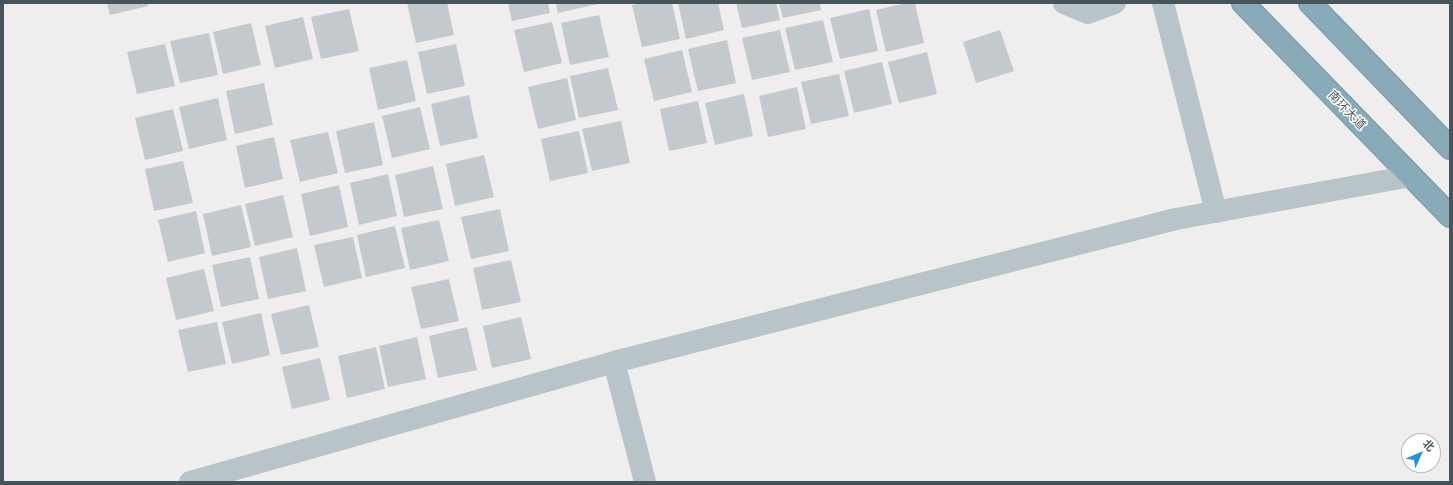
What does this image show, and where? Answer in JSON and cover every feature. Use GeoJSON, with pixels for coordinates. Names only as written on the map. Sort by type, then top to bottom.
{"type":"FeatureCollection","features":[{"type":"Feature","properties":{"kind":"highway","name":"南环大道"},"geometry":{"type":"LineString","coordinates":[[1243,3],[1450,216]]}},
{"type":"Feature","properties":{"kind":"highway"},"geometry":{"type":"LineString","coordinates":[[1310,3],[1450,148]]}},
{"type":"Feature","properties":{"kind":"street"},"geometry":{"type":"LineString","coordinates":[[1064,3],[1088,12],[1115,3]]}},
{"type":"Feature","properties":{"kind":"street"},"geometry":{"type":"LineString","coordinates":[[1163,3],[1216,212]]}},
{"type":"Feature","properties":{"kind":"street"},"geometry":{"type":"LineString","coordinates":[[190,482],[614,362],[1176,219],[1411,176]]}},
{"type":"Feature","properties":{"kind":"street"},"geometry":{"type":"LineString","coordinates":[[614,362],[645,482]]}},
{"type":"Feature","properties":{"kind":"building"},"geometry":{"type":"Polygon","coordinates":[[[107,3],[148,3],[148,6],[110,15],[107,3]]]}},
{"type":"Feature","properties":{"kind":"building"},"geometry":{"type":"Polygon","coordinates":[[[407,3],[447,3],[454,35],[416,43],[407,3]]]}},
{"type":"Feature","properties":{"kind":"building"},"geometry":{"type":"Polygon","coordinates":[[[508,3],[548,3],[550,13],[512,21],[508,3]]]}},
{"type":"Feature","properties":{"kind":"building"},"geometry":{"type":"Polygon","coordinates":[[[556,3],[598,3],[598,4],[558,13],[556,3]]]}},
{"type":"Feature","properties":{"kind":"building"},"geometry":{"type":"Polygon","coordinates":[[[643,3],[672,3],[680,39],[642,47],[632,5],[643,3]]]}},
{"type":"Feature","properties":{"kind":"building"},"geometry":{"type":"Polygon","coordinates":[[[678,3],[718,3],[724,30],[686,39],[678,3]]]}},
{"type":"Feature","properties":{"kind":"building"},"geometry":{"type":"Polygon","coordinates":[[[736,3],[776,3],[780,20],[742,28],[736,3]]]}},
{"type":"Feature","properties":{"kind":"building"},"geometry":{"type":"Polygon","coordinates":[[[779,3],[820,3],[821,10],[783,18],[779,3]]]}},
{"type":"Feature","properties":{"kind":"building"},"geometry":{"type":"Polygon","coordinates":[[[906,3],[915,3],[924,43],[886,52],[876,10],[906,3]]]}},
{"type":"Feature","properties":{"kind":"building"},"geometry":{"type":"Polygon","coordinates":[[[349,9],[359,51],[321,59],[311,17],[349,9]]]}},
{"type":"Feature","properties":{"kind":"building"},"geometry":{"type":"Polygon","coordinates":[[[869,9],[878,51],[840,59],[830,18],[869,9]]]}},
{"type":"Feature","properties":{"kind":"building"},"geometry":{"type":"Polygon","coordinates":[[[599,15],[609,57],[570,65],[561,23],[599,15]]]}},
{"type":"Feature","properties":{"kind":"building"},"geometry":{"type":"Polygon","coordinates":[[[303,17],[313,59],[275,68],[265,26],[303,17]]]}},
{"type":"Feature","properties":{"kind":"building"},"geometry":{"type":"Polygon","coordinates":[[[823,20],[833,62],[795,70],[785,28],[823,20]]]}},
{"type":"Feature","properties":{"kind":"building"},"geometry":{"type":"Polygon","coordinates":[[[552,22],[562,63],[524,72],[514,30],[552,22]]]}},
{"type":"Feature","properties":{"kind":"building"},"geometry":{"type":"Polygon","coordinates":[[[251,23],[261,65],[223,74],[213,32],[251,23]]]}},
{"type":"Feature","properties":{"kind":"building"},"geometry":{"type":"Polygon","coordinates":[[[780,30],[790,72],[752,80],[742,38],[780,30]]]}},
{"type":"Feature","properties":{"kind":"building"},"geometry":{"type":"Polygon","coordinates":[[[1000,30],[1014,71],[976,83],[963,42],[1000,30]]]}},
{"type":"Feature","properties":{"kind":"building"},"geometry":{"type":"Polygon","coordinates":[[[209,33],[218,75],[180,83],[170,41],[209,33]]]}},
{"type":"Feature","properties":{"kind":"building"},"geometry":{"type":"Polygon","coordinates":[[[727,40],[736,83],[698,91],[688,49],[727,40]]]}},
{"type":"Feature","properties":{"kind":"building"},"geometry":{"type":"Polygon","coordinates":[[[165,44],[175,86],[137,94],[127,52],[165,44]]]}},
{"type":"Feature","properties":{"kind":"building"},"geometry":{"type":"Polygon","coordinates":[[[456,44],[465,86],[427,94],[418,52],[456,44]]]}},
{"type":"Feature","properties":{"kind":"building"},"geometry":{"type":"Polygon","coordinates":[[[682,50],[692,92],[654,101],[644,59],[682,50]]]}},
{"type":"Feature","properties":{"kind":"building"},"geometry":{"type":"Polygon","coordinates":[[[927,52],[937,94],[899,103],[888,62],[927,52]]]}},
{"type":"Feature","properties":{"kind":"building"},"geometry":{"type":"Polygon","coordinates":[[[407,60],[416,101],[378,110],[369,68],[407,60]]]}},
{"type":"Feature","properties":{"kind":"building"},"geometry":{"type":"Polygon","coordinates":[[[882,62],[892,104],[854,113],[844,71],[882,62]]]}},
{"type":"Feature","properties":{"kind":"building"},"geometry":{"type":"Polygon","coordinates":[[[608,68],[618,110],[579,118],[570,76],[608,68]]]}},
{"type":"Feature","properties":{"kind":"building"},"geometry":{"type":"Polygon","coordinates":[[[839,74],[849,116],[811,124],[801,82],[839,74]]]}},
{"type":"Feature","properties":{"kind":"building"},"geometry":{"type":"Polygon","coordinates":[[[567,78],[576,120],[538,129],[528,87],[567,78]]]}},
{"type":"Feature","properties":{"kind":"building"},"geometry":{"type":"Polygon","coordinates":[[[264,83],[273,125],[235,134],[226,91],[264,83]]]}},
{"type":"Feature","properties":{"kind":"building"},"geometry":{"type":"Polygon","coordinates":[[[797,87],[806,129],[768,137],[759,96],[797,87]]]}},
{"type":"Feature","properties":{"kind":"building"},"geometry":{"type":"Polygon","coordinates":[[[744,94],[753,136],[715,145],[705,103],[744,94]]]}},
{"type":"Feature","properties":{"kind":"building"},"geometry":{"type":"Polygon","coordinates":[[[469,95],[478,138],[440,146],[431,104],[469,95]]]}},
{"type":"Feature","properties":{"kind":"building"},"geometry":{"type":"Polygon","coordinates":[[[218,98],[227,140],[189,149],[179,107],[218,98]]]}},
{"type":"Feature","properties":{"kind":"building"},"geometry":{"type":"Polygon","coordinates":[[[698,101],[707,143],[669,151],[660,109],[698,101]]]}},
{"type":"Feature","properties":{"kind":"building"},"geometry":{"type":"Polygon","coordinates":[[[420,107],[430,149],[392,158],[382,116],[420,107]]]}},
{"type":"Feature","properties":{"kind":"building"},"geometry":{"type":"Polygon","coordinates":[[[173,109],[183,151],[145,160],[135,118],[173,109]]]}},
{"type":"Feature","properties":{"kind":"building"},"geometry":{"type":"Polygon","coordinates":[[[621,121],[630,163],[592,171],[582,129],[621,121]]]}},
{"type":"Feature","properties":{"kind":"building"},"geometry":{"type":"Polygon","coordinates":[[[374,122],[383,165],[345,173],[336,131],[374,122]]]}},
{"type":"Feature","properties":{"kind":"building"},"geometry":{"type":"Polygon","coordinates":[[[579,131],[588,173],[550,181],[541,139],[579,131]]]}},
{"type":"Feature","properties":{"kind":"building"},"geometry":{"type":"Polygon","coordinates":[[[328,132],[338,173],[300,182],[290,140],[328,132]]]}},
{"type":"Feature","properties":{"kind":"building"},"geometry":{"type":"Polygon","coordinates":[[[274,137],[283,179],[245,188],[236,146],[274,137]]]}},
{"type":"Feature","properties":{"kind":"building"},"geometry":{"type":"Polygon","coordinates":[[[484,155],[494,197],[455,206],[446,164],[484,155]]]}},
{"type":"Feature","properties":{"kind":"building"},"geometry":{"type":"Polygon","coordinates":[[[183,161],[193,203],[154,211],[145,169],[183,161]]]}},
{"type":"Feature","properties":{"kind":"building"},"geometry":{"type":"Polygon","coordinates":[[[433,166],[443,209],[404,217],[395,175],[433,166]]]}},
{"type":"Feature","properties":{"kind":"building"},"geometry":{"type":"Polygon","coordinates":[[[388,174],[397,216],[359,225],[350,183],[388,174]]]}},
{"type":"Feature","properties":{"kind":"building"},"geometry":{"type":"Polygon","coordinates":[[[339,185],[348,227],[310,236],[301,194],[339,185]]]}},
{"type":"Feature","properties":{"kind":"building"},"geometry":{"type":"Polygon","coordinates":[[[283,195],[293,237],[255,246],[245,204],[283,195]]]}},
{"type":"Feature","properties":{"kind":"building"},"geometry":{"type":"Polygon","coordinates":[[[241,205],[251,247],[212,256],[203,214],[241,205]]]}},
{"type":"Feature","properties":{"kind":"building"},"geometry":{"type":"Polygon","coordinates":[[[500,209],[509,251],[471,259],[461,217],[500,209]]]}},
{"type":"Feature","properties":{"kind":"building"},"geometry":{"type":"Polygon","coordinates":[[[196,211],[205,253],[168,262],[158,220],[196,211]]]}},
{"type":"Feature","properties":{"kind":"building"},"geometry":{"type":"Polygon","coordinates":[[[439,220],[449,261],[410,270],[401,228],[439,220]]]}},
{"type":"Feature","properties":{"kind":"building"},"geometry":{"type":"Polygon","coordinates":[[[395,226],[405,268],[366,277],[357,235],[395,226]]]}},
{"type":"Feature","properties":{"kind":"building"},"geometry":{"type":"Polygon","coordinates":[[[353,237],[362,278],[324,287],[314,245],[353,237]]]}},
{"type":"Feature","properties":{"kind":"building"},"geometry":{"type":"Polygon","coordinates":[[[297,248],[306,291],[268,299],[259,257],[297,248]]]}},
{"type":"Feature","properties":{"kind":"building"},"geometry":{"type":"Polygon","coordinates":[[[250,257],[259,299],[221,307],[212,265],[250,257]]]}},
{"type":"Feature","properties":{"kind":"building"},"geometry":{"type":"Polygon","coordinates":[[[511,260],[521,302],[482,310],[473,268],[511,260]]]}},
{"type":"Feature","properties":{"kind":"building"},"geometry":{"type":"Polygon","coordinates":[[[204,269],[214,311],[176,320],[166,278],[204,269]]]}},
{"type":"Feature","properties":{"kind":"building"},"geometry":{"type":"Polygon","coordinates":[[[449,279],[459,321],[421,329],[411,287],[449,279]]]}},
{"type":"Feature","properties":{"kind":"building"},"geometry":{"type":"Polygon","coordinates":[[[309,305],[319,347],[281,355],[271,314],[309,305]]]}},
{"type":"Feature","properties":{"kind":"building"},"geometry":{"type":"Polygon","coordinates":[[[261,313],[270,355],[232,364],[222,322],[261,313]]]}},
{"type":"Feature","properties":{"kind":"building"},"geometry":{"type":"Polygon","coordinates":[[[521,317],[531,359],[492,368],[483,326],[521,317]]]}},
{"type":"Feature","properties":{"kind":"building"},"geometry":{"type":"Polygon","coordinates":[[[217,322],[226,364],[188,372],[178,330],[217,322]]]}},
{"type":"Feature","properties":{"kind":"building"},"geometry":{"type":"Polygon","coordinates":[[[467,327],[477,370],[438,378],[429,336],[467,327]]]}},
{"type":"Feature","properties":{"kind":"building"},"geometry":{"type":"Polygon","coordinates":[[[417,337],[426,379],[388,387],[379,346],[417,337]]]}},
{"type":"Feature","properties":{"kind":"building"},"geometry":{"type":"Polygon","coordinates":[[[376,347],[385,389],[347,398],[338,356],[376,347]]]}},
{"type":"Feature","properties":{"kind":"building"},"geometry":{"type":"Polygon","coordinates":[[[320,358],[330,400],[292,409],[282,367],[320,358]]]}}]}
